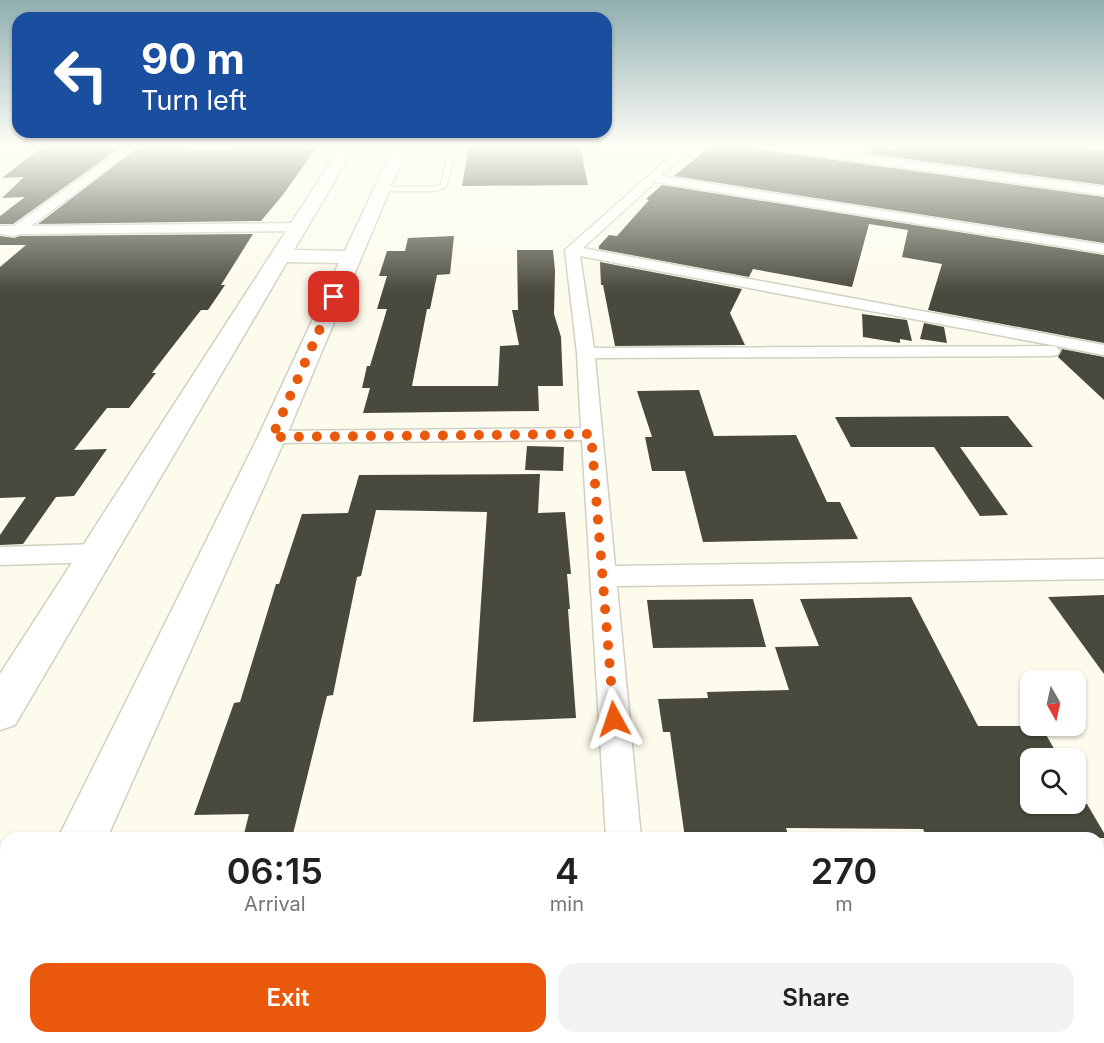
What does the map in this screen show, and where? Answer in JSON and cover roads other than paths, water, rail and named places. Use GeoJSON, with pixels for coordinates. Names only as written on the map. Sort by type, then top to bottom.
{"type":"FeatureCollection","features":[{"type":"Feature","properties":{"kind":"main road"},"geometry":{"type":"LineString","coordinates":[[0,711],[318,195]]}},
{"type":"Feature","properties":{"kind":"main road"},"geometry":{"type":"LineString","coordinates":[[85,832],[272,437],[379,195]]}},
{"type":"Feature","properties":{"kind":"main road"},"geometry":{"type":"LineString","coordinates":[[281,256],[352,257]]}},
{"type":"Feature","properties":{"kind":"street"},"geometry":{"type":"LineString","coordinates":[[0,242],[66,195]]}},
{"type":"Feature","properties":{"kind":"street"},"geometry":{"type":"LineString","coordinates":[[572,250],[632,195]]}},
{"type":"Feature","properties":{"kind":"street"},"geometry":{"type":"LineString","coordinates":[[757,195],[1104,249]]}},
{"type":"Feature","properties":{"kind":"street"},"geometry":{"type":"LineString","coordinates":[[0,230],[299,226]]}},
{"type":"Feature","properties":{"kind":"street"},"geometry":{"type":"LineString","coordinates":[[572,250],[1104,350]]}},
{"type":"Feature","properties":{"kind":"street"},"geometry":{"type":"LineString","coordinates":[[572,250],[586,353],[623,832]]}},
{"type":"Feature","properties":{"kind":"street"},"geometry":{"type":"LineString","coordinates":[[586,353],[1104,350]]}},
{"type":"Feature","properties":{"kind":"street"},"geometry":{"type":"LineString","coordinates":[[272,437],[591,434]]}},
{"type":"Feature","properties":{"kind":"street"},"geometry":{"type":"LineString","coordinates":[[0,556],[99,553]]}},
{"type":"Feature","properties":{"kind":"street"},"geometry":{"type":"LineString","coordinates":[[602,576],[1104,569]]}}]}
